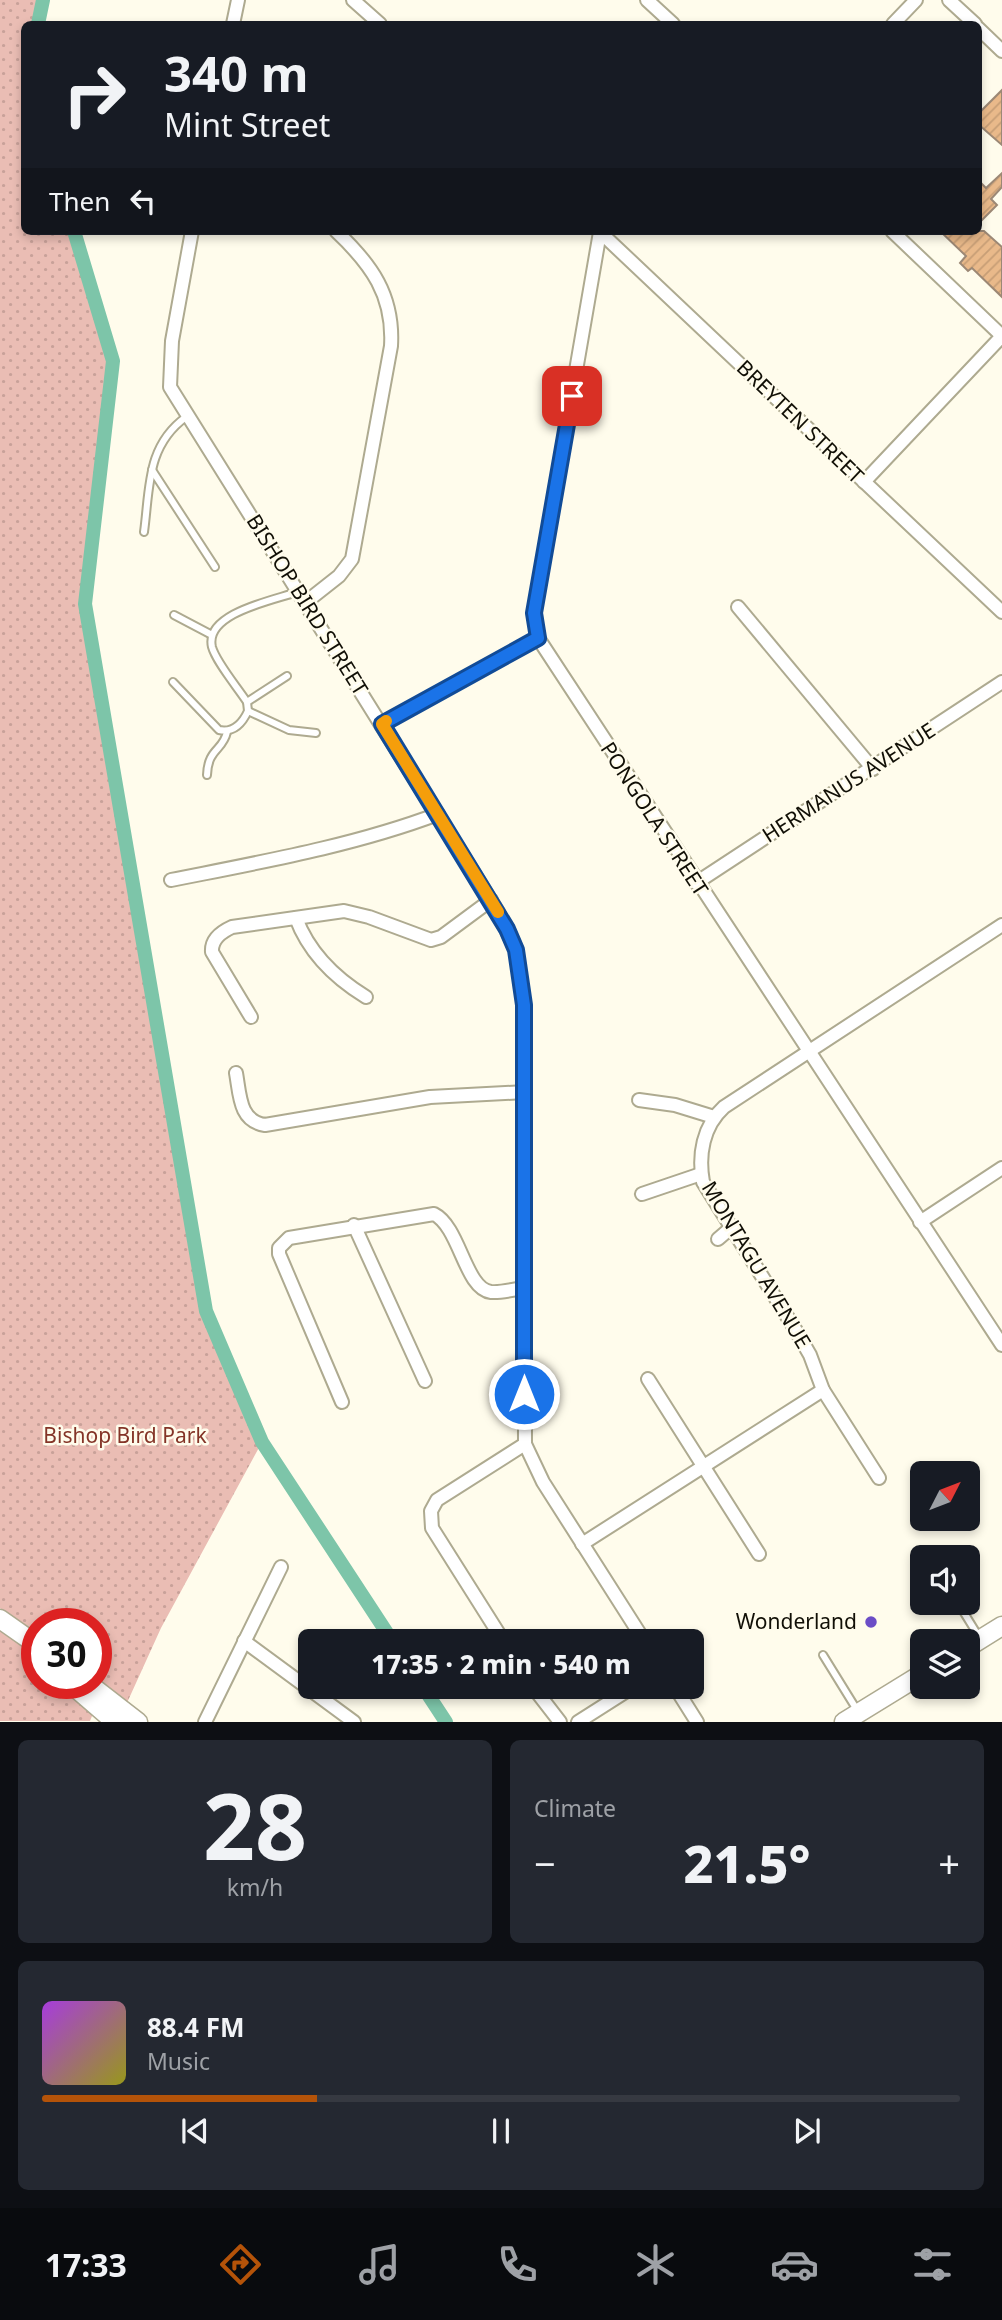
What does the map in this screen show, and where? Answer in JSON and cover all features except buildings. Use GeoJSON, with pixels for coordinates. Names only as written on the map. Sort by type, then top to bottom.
{"type":"FeatureCollection","features":[{"type":"Feature","properties":{"kind":"street"},"geometry":{"type":"LineString","coordinates":[[234,21],[238,0]]}},
{"type":"Feature","properties":{"kind":"street"},"geometry":{"type":"LineString","coordinates":[[353,0],[377,21]]}},
{"type":"Feature","properties":{"kind":"street"},"geometry":{"type":"LineString","coordinates":[[648,0],[670,21]]}},
{"type":"Feature","properties":{"kind":"street"},"geometry":{"type":"LineString","coordinates":[[896,21],[916,0]]}},
{"type":"Feature","properties":{"kind":"street"},"geometry":{"type":"LineString","coordinates":[[949,0],[971,21]]}},
{"type":"Feature","properties":{"kind":"street"},"geometry":{"type":"LineString","coordinates":[[982,32],[1002,51]]}},
{"type":"Feature","properties":{"kind":"street","name":"BISHOP BIRD STREET"},"geometry":{"type":"LineString","coordinates":[[191,235],[169,368],[170,387],[438,814],[507,929],[522,976],[525,1092],[525,1444],[537,1472],[637,1629]]}},
{"type":"Feature","properties":{"kind":"street"},"geometry":{"type":"LineString","coordinates":[[303,597],[339,576],[352,559],[391,346],[390,319],[375,273],[366,260],[340,235]]}},
{"type":"Feature","properties":{"kind":"street","name":"PONGOLA STREET"},"geometry":{"type":"LineString","coordinates":[[599,235],[534,613],[538,638],[696,883],[1001,1343]]}},
{"type":"Feature","properties":{"kind":"street","name":"BREYTEN STREET"},"geometry":{"type":"LineString","coordinates":[[604,235],[1002,612]]}},
{"type":"Feature","properties":{"kind":"street"},"geometry":{"type":"LineString","coordinates":[[864,482],[1002,336],[896,235]]}},
{"type":"Feature","properties":{"kind":"street"},"geometry":{"type":"LineString","coordinates":[[738,607],[873,769]]}},
{"type":"Feature","properties":{"kind":"street"},"geometry":{"type":"LineString","coordinates":[[382,724],[538,638]]}},
{"type":"Feature","properties":{"kind":"street","name":"HERMANUS AVENUE"},"geometry":{"type":"LineString","coordinates":[[696,883],[1002,682]]}},
{"type":"Feature","properties":{"kind":"street"},"geometry":{"type":"LineString","coordinates":[[171,880],[276,859],[409,825],[438,814]]}},
{"type":"Feature","properties":{"kind":"street"},"geometry":{"type":"LineString","coordinates":[[251,1017],[214,960],[213,943],[223,931],[232,927],[353,912],[431,940],[441,937],[491,900]]}},
{"type":"Feature","properties":{"kind":"street"},"geometry":{"type":"LineString","coordinates":[[296,918],[302,935],[337,980],[366,997]]}},
{"type":"Feature","properties":{"kind":"street"},"geometry":{"type":"LineString","coordinates":[[639,1100],[675,1105],[714,1117],[724,1107],[1002,925]]}},
{"type":"Feature","properties":{"kind":"street"},"geometry":{"type":"LineString","coordinates":[[236,1073],[243,1112],[255,1123],[265,1125],[430,1097],[525,1092]]}},
{"type":"Feature","properties":{"kind":"street","name":"MONTAGU AVENUE"},"geometry":{"type":"LineString","coordinates":[[714,1117],[703,1146],[703,1182],[810,1355],[822,1390],[879,1478]]}},
{"type":"Feature","properties":{"kind":"street"},"geometry":{"type":"LineString","coordinates":[[920,1222],[1002,1168]]}},
{"type":"Feature","properties":{"kind":"street"},"geometry":{"type":"LineString","coordinates":[[642,1194],[701,1174]]}},
{"type":"Feature","properties":{"kind":"street"},"geometry":{"type":"LineString","coordinates":[[342,1402],[279,1248],[289,1238],[354,1225],[434,1214],[448,1225],[479,1285],[492,1292],[524,1288]]}},
{"type":"Feature","properties":{"kind":"street"},"geometry":{"type":"LineString","coordinates":[[354,1225],[425,1381]]}},
{"type":"Feature","properties":{"kind":"street"},"geometry":{"type":"LineString","coordinates":[[718,1238],[732,1227]]}},
{"type":"Feature","properties":{"kind":"street"},"geometry":{"type":"LineString","coordinates":[[648,1379],[759,1554]]}},
{"type":"Feature","properties":{"kind":"street"},"geometry":{"type":"LineString","coordinates":[[582,1544],[822,1390]]}},
{"type":"Feature","properties":{"kind":"street"},"geometry":{"type":"LineString","coordinates":[[496,1629],[432,1528],[430,1519],[437,1500],[525,1444]]}},
{"type":"Feature","properties":{"kind":"street"},"geometry":{"type":"LineString","coordinates":[[205,1721],[281,1567]]}},
{"type":"Feature","properties":{"kind":"street"},"geometry":{"type":"LineString","coordinates":[[6,1624],[21,1634]]}},
{"type":"Feature","properties":{"kind":"street"},"geometry":{"type":"LineString","coordinates":[[6,1624],[21,1639]]}},
{"type":"Feature","properties":{"kind":"street"},"geometry":{"type":"LineString","coordinates":[[980,1639],[1002,1626]]}},
{"type":"Feature","properties":{"kind":"street"},"geometry":{"type":"LineString","coordinates":[[244,1640],[354,1721]]}},
{"type":"Feature","properties":{"kind":"street"},"geometry":{"type":"LineString","coordinates":[[851,1717],[910,1681]]}},
{"type":"Feature","properties":{"kind":"street"},"geometry":{"type":"LineString","coordinates":[[89,1699],[115,1721]]}},
{"type":"Feature","properties":{"kind":"street"},"geometry":{"type":"LineString","coordinates":[[109,1699],[138,1721]]}},
{"type":"Feature","properties":{"kind":"street"},"geometry":{"type":"LineString","coordinates":[[543,1699],[560,1721]]}},
{"type":"Feature","properties":{"kind":"street"},"geometry":{"type":"LineString","coordinates":[[579,1721],[614,1699]]}},
{"type":"Feature","properties":{"kind":"street"},"geometry":{"type":"LineString","coordinates":[[683,1699],[697,1721]]}},
{"type":"Feature","properties":{"kind":"lane"},"geometry":{"type":"LineString","coordinates":[[144,532],[150,468],[169,430],[187,417]]}},
{"type":"Feature","properties":{"kind":"lane"},"geometry":{"type":"LineString","coordinates":[[150,468],[215,567]]}},
{"type":"Feature","properties":{"kind":"lane"},"geometry":{"type":"LineString","coordinates":[[227,732],[236,727],[248,711],[247,702],[212,648],[212,635],[217,626],[234,613],[303,597]]}},
{"type":"Feature","properties":{"kind":"lane"},"geometry":{"type":"LineString","coordinates":[[174,615],[212,635]]}},
{"type":"Feature","properties":{"kind":"lane"},"geometry":{"type":"LineString","coordinates":[[247,702],[287,676]]}},
{"type":"Feature","properties":{"kind":"lane"},"geometry":{"type":"LineString","coordinates":[[173,682],[211,723],[227,732]]}},
{"type":"Feature","properties":{"kind":"lane"},"geometry":{"type":"LineString","coordinates":[[248,711],[289,730],[316,733]]}},
{"type":"Feature","properties":{"kind":"lane"},"geometry":{"type":"LineString","coordinates":[[207,775],[210,756],[226,738],[227,732]]}},
{"type":"Feature","properties":{"kind":"lane"},"geometry":{"type":"LineString","coordinates":[[824,1655],[851,1717]]}},
{"type":"Feature","properties":{"kind":"green space","name":"Bishop Bird Park"},"geometry":{"type":"Polygon","coordinates":[[[0,0],[43,0],[39,21],[21,21],[21,235],[75,235],[113,361],[85,604],[206,1311],[262,1442],[161,1628],[126,1705],[112,1695],[112,1608],[21,1608],[21,1626],[0,1608],[0,0]]]}},
{"type":"Feature","properties":{"kind":"green space"},"geometry":{"type":"Polygon","coordinates":[[[0,1629],[21,1646],[21,1699],[87,1699],[96,1706],[90,1721],[0,1721],[0,1629]]]}},
{"type":"Feature","properties":{"kind":"waterway"},"geometry":{"type":"LineString","coordinates":[[39,21],[43,0]]}},
{"type":"Feature","properties":{"kind":"waterway"},"geometry":{"type":"LineString","coordinates":[[75,235],[113,361],[85,604],[206,1311],[262,1442],[384,1629]]}},
{"type":"Feature","properties":{"kind":"waterway"},"geometry":{"type":"LineString","coordinates":[[431,1699],[446,1722]]}},
{"type":"Feature","properties":{"kind":"slow traffic"},"geometry":{"type":"LineString","coordinates":[[386,721],[382,724],[498,912]]}},
{"type":"Feature","properties":{"kind":"place","name":"Wonderland"},"geometry":{"type":"Point","coordinates":[871,1622]}},
{"type":"Feature","properties":{"kind":"route"},"geometry":{"type":"LineString","coordinates":[[524,1394],[522,976],[516,950],[498,912],[382,724],[538,638],[534,613],[572,396]]}}]}
